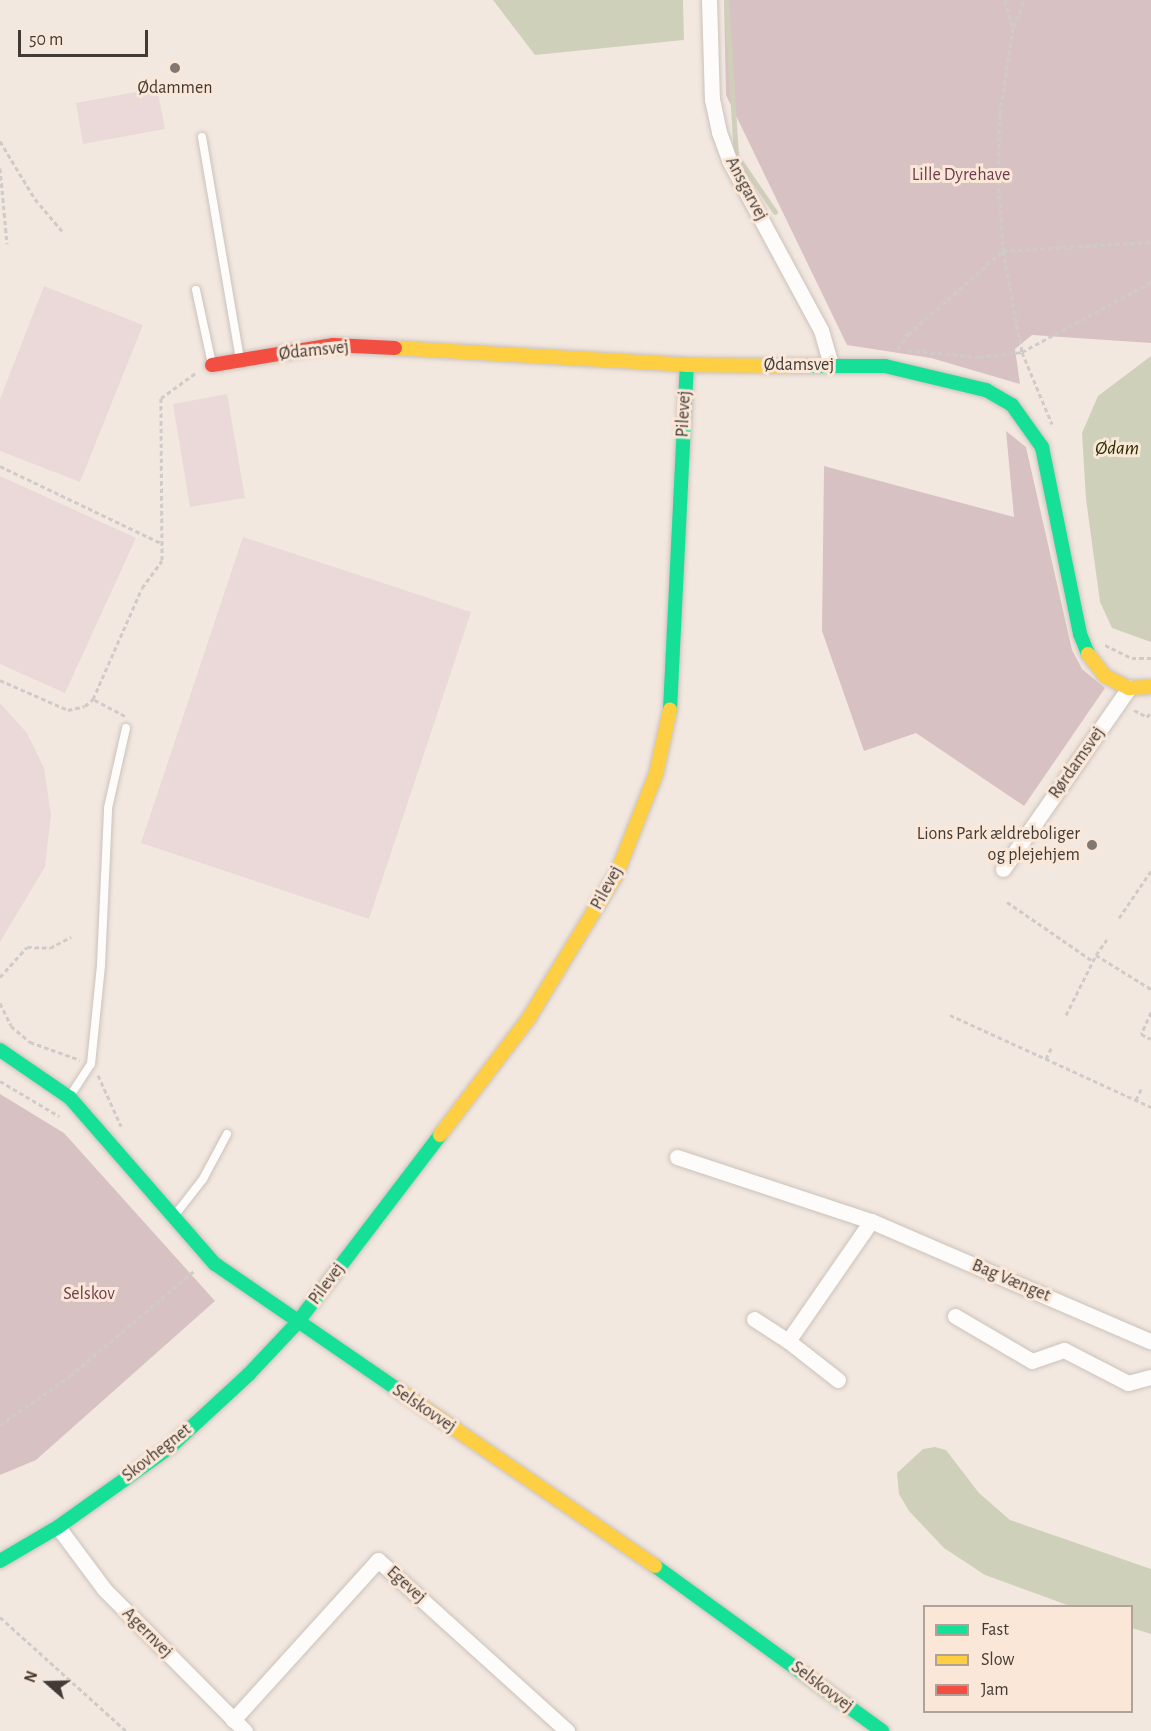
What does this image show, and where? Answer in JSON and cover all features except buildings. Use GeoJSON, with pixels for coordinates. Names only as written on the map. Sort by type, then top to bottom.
{"type":"FeatureCollection","features":[{"type":"Feature","properties":{"kind":"street","name":"Ansgarvej"},"geometry":{"type":"LineString","coordinates":[[709,0],[712,99],[719,132],[729,160],[821,330],[831,364]]}},
{"type":"Feature","properties":{"kind":"street","name":"Ødamsvej"},"geometry":{"type":"LineString","coordinates":[[212,365],[333,345],[687,365],[885,366],[952,380],[986,390],[1012,405],[1029,424],[1042,447],[1080,634],[1090,659],[1105,676],[1129,687],[1151,687]]}},
{"type":"Feature","properties":{"kind":"street","name":"Pilevej"},"geometry":{"type":"LineString","coordinates":[[297,1323],[529,1018],[617,873],[656,774],[669,723],[687,365]]}},
{"type":"Feature","properties":{"kind":"street","name":"Rørdamsvej"},"geometry":{"type":"LineString","coordinates":[[1004,869],[1129,687]]}},
{"type":"Feature","properties":{"kind":"street","name":"Selskovvej"},"geometry":{"type":"LineString","coordinates":[[0,1050],[69,1098],[172,1219],[215,1264],[297,1323],[739,1623],[882,1731]]}},
{"type":"Feature","properties":{"kind":"street","name":"Bag Vænget"},"geometry":{"type":"LineString","coordinates":[[677,1157],[871,1221],[1151,1341]]}},
{"type":"Feature","properties":{"kind":"street"},"geometry":{"type":"LineString","coordinates":[[788,1341],[871,1221]]}},
{"type":"Feature","properties":{"kind":"street"},"geometry":{"type":"LineString","coordinates":[[955,1316],[1032,1361],[1064,1350],[1128,1383],[1151,1377]]}},
{"type":"Feature","properties":{"kind":"street"},"geometry":{"type":"LineString","coordinates":[[754,1319],[788,1341],[838,1380]]}},
{"type":"Feature","properties":{"kind":"street","name":"Skovhegnet"},"geometry":{"type":"LineString","coordinates":[[0,1561],[58,1527],[170,1447],[249,1374],[297,1323]]}},
{"type":"Feature","properties":{"kind":"street","name":"Agernvej"},"geometry":{"type":"LineString","coordinates":[[58,1527],[104,1589],[245,1731]]}},
{"type":"Feature","properties":{"kind":"street","name":"Egevej"},"geometry":{"type":"LineString","coordinates":[[232,1720],[378,1560],[567,1731]]}},
{"type":"Feature","properties":{"kind":"lane"},"geometry":{"type":"LineString","coordinates":[[202,137],[240,360]]}},
{"type":"Feature","properties":{"kind":"lane"},"geometry":{"type":"LineString","coordinates":[[196,290],[212,365]]}},
{"type":"Feature","properties":{"kind":"lane"},"geometry":{"type":"LineString","coordinates":[[69,1098],[91,1064],[101,965],[108,808],[126,728]]}},
{"type":"Feature","properties":{"kind":"lane"},"geometry":{"type":"LineString","coordinates":[[172,1219],[203,1179],[227,1134]]}},
{"type":"Feature","properties":{"kind":"path"},"geometry":{"type":"LineString","coordinates":[[1005,0],[1013,28]]}},
{"type":"Feature","properties":{"kind":"path"},"geometry":{"type":"LineString","coordinates":[[1022,352],[1003,251],[998,173],[1000,114],[1013,28],[1025,0]]}},
{"type":"Feature","properties":{"kind":"path"},"geometry":{"type":"LineString","coordinates":[[0,141],[35,199],[62,231]]}},
{"type":"Feature","properties":{"kind":"path"},"geometry":{"type":"LineString","coordinates":[[0,168],[7,244]]}},
{"type":"Feature","properties":{"kind":"path"},"geometry":{"type":"LineString","coordinates":[[1151,242],[1003,251],[908,334],[898,349],[979,357],[1022,352],[1151,282]]}},
{"type":"Feature","properties":{"kind":"path"},"geometry":{"type":"LineString","coordinates":[[0,680],[68,710],[85,706],[93,699],[142,588],[162,560],[161,398],[184,379],[212,365]]}},
{"type":"Feature","properties":{"kind":"path"},"geometry":{"type":"LineString","coordinates":[[0,466],[163,544]]}},
{"type":"Feature","properties":{"kind":"path"},"geometry":{"type":"LineString","coordinates":[[93,699],[126,716],[126,728]]}},
{"type":"Feature","properties":{"kind":"path"},"geometry":{"type":"LineString","coordinates":[[1120,701],[1147,717],[1151,712]]}},
{"type":"Feature","properties":{"kind":"path"},"geometry":{"type":"LineString","coordinates":[[1119,918],[1151,871]]}},
{"type":"Feature","properties":{"kind":"path"},"geometry":{"type":"LineString","coordinates":[[1007,902],[1093,961]]}},
{"type":"Feature","properties":{"kind":"path"},"geometry":{"type":"LineString","coordinates":[[0,977],[27,947],[50,948],[71,937]]}},
{"type":"Feature","properties":{"kind":"path"},"geometry":{"type":"LineString","coordinates":[[1066,1015],[1096,955],[1107,939]]}},
{"type":"Feature","properties":{"kind":"path"},"geometry":{"type":"LineString","coordinates":[[1096,955],[1151,989]]}},
{"type":"Feature","properties":{"kind":"path"},"geometry":{"type":"LineString","coordinates":[[0,1003],[11,1026],[30,1042],[91,1064],[106,1087],[119,1121]]}},
{"type":"Feature","properties":{"kind":"path"},"geometry":{"type":"LineString","coordinates":[[1151,1012],[1141,1034],[1151,1038]]}},
{"type":"Feature","properties":{"kind":"path"},"geometry":{"type":"LineString","coordinates":[[950,1015],[1151,1107]]}},
{"type":"Feature","properties":{"kind":"path"},"geometry":{"type":"LineString","coordinates":[[1046,1059],[1052,1046]]}},
{"type":"Feature","properties":{"kind":"path"},"geometry":{"type":"LineString","coordinates":[[1136,1100],[1142,1086]]}},
{"type":"Feature","properties":{"kind":"path"},"geometry":{"type":"LineString","coordinates":[[0,1425],[70,1376],[200,1266]]}},
{"type":"Feature","properties":{"kind":"path"},"geometry":{"type":"LineString","coordinates":[[0,1617],[126,1731]]}},
{"type":"Feature","properties":{"kind":"shaded area"},"geometry":{"type":"Polygon","coordinates":[[[157,88],[165,129],[83,144],[76,103],[157,88]]]}},
{"type":"Feature","properties":{"kind":"shaded area"},"geometry":{"type":"Polygon","coordinates":[[[44,286],[143,325],[80,482],[0,451],[0,399],[44,286]]]}},
{"type":"Feature","properties":{"kind":"shaded area"},"geometry":{"type":"Polygon","coordinates":[[[227,394],[245,498],[190,507],[173,404],[227,394]]]}},
{"type":"Feature","properties":{"kind":"shaded area"},"geometry":{"type":"Polygon","coordinates":[[[0,476],[136,538],[65,693],[0,664],[0,476]]]}},
{"type":"Feature","properties":{"kind":"shaded area"},"geometry":{"type":"Polygon","coordinates":[[[243,537],[471,612],[369,919],[141,843],[243,537]]]}},
{"type":"Feature","properties":{"kind":"shaded area"},"geometry":{"type":"Polygon","coordinates":[[[0,703],[27,733],[44,768],[51,815],[45,867],[0,942],[0,703]]]}},
{"type":"Feature","properties":{"kind":"green space","name":"Lille Dyrehave"},"geometry":{"type":"Polygon","coordinates":[[[724,0],[1151,0],[1151,343],[1032,335],[1015,349],[1020,384],[931,358],[847,345],[726,95],[724,0]]]}},
{"type":"Feature","properties":{"kind":"green space"},"geometry":{"type":"Polygon","coordinates":[[[1006,431],[1026,447],[1072,650],[1082,669],[1105,688],[1024,806],[916,733],[864,751],[822,631],[824,466],[1014,517],[1006,431]]]}},
{"type":"Feature","properties":{"kind":"green space","name":"Selskov"},"geometry":{"type":"Polygon","coordinates":[[[0,1094],[64,1133],[215,1301],[36,1460],[0,1475],[0,1094]]]}},
{"type":"Feature","properties":{"kind":"water"},"geometry":{"type":"Polygon","coordinates":[[[493,0],[683,0],[684,40],[535,55],[493,0]]]}},
{"type":"Feature","properties":{"kind":"water","name":"Ødam"},"geometry":{"type":"Polygon","coordinates":[[[1151,356],[1151,642],[1112,628],[1100,602],[1086,499],[1082,433],[1098,396],[1151,356]]]}},
{"type":"Feature","properties":{"kind":"water"},"geometry":{"type":"Polygon","coordinates":[[[935,1447],[946,1450],[979,1493],[1010,1520],[1151,1569],[1151,1634],[1133,1628],[1133,1605],[1067,1605],[985,1575],[944,1548],[909,1511],[899,1494],[897,1473],[923,1449],[935,1447]]]}},
{"type":"Feature","properties":{"kind":"waterway"},"geometry":{"type":"LineString","coordinates":[[726,0],[736,155],[775,212]]}},
{"type":"Feature","properties":{"kind":"traffic: fast"},"geometry":{"type":"LineString","coordinates":[[670,710],[687,365]]}},
{"type":"Feature","properties":{"kind":"traffic: fast"},"geometry":{"type":"LineString","coordinates":[[789,366],[885,366],[986,390],[1012,405],[1042,447],[1080,634],[1088,654]]}},
{"type":"Feature","properties":{"kind":"traffic: fast"},"geometry":{"type":"LineString","coordinates":[[0,1050],[70,1098],[215,1264],[401,1392]]}},
{"type":"Feature","properties":{"kind":"traffic: fast"},"geometry":{"type":"LineString","coordinates":[[0,1561],[58,1527],[170,1447],[249,1374],[297,1323],[440,1135]]}},
{"type":"Feature","properties":{"kind":"traffic: fast"},"geometry":{"type":"LineString","coordinates":[[655,1566],[882,1731]]}},
{"type":"Feature","properties":{"kind":"traffic: slow"},"geometry":{"type":"LineString","coordinates":[[395,348],[687,365],[789,366]]}},
{"type":"Feature","properties":{"kind":"traffic: slow"},"geometry":{"type":"LineString","coordinates":[[1088,654],[1105,676],[1129,688],[1151,687]]}},
{"type":"Feature","properties":{"kind":"traffic: slow"},"geometry":{"type":"LineString","coordinates":[[440,1135],[529,1018],[617,873],[656,774],[670,710]]}},
{"type":"Feature","properties":{"kind":"traffic: slow"},"geometry":{"type":"LineString","coordinates":[[401,1392],[655,1566]]}},
{"type":"Feature","properties":{"kind":"traffic: jam"},"geometry":{"type":"LineString","coordinates":[[212,365],[333,345],[395,348]]}},
{"type":"Feature","properties":{"kind":"place","name":"Ødammen"},"geometry":{"type":"Point","coordinates":[175,68]}},
{"type":"Feature","properties":{"kind":"place","name":"Lions Park ældreboliger og plejehjem"},"geometry":{"type":"Point","coordinates":[1092,845]}}]}
